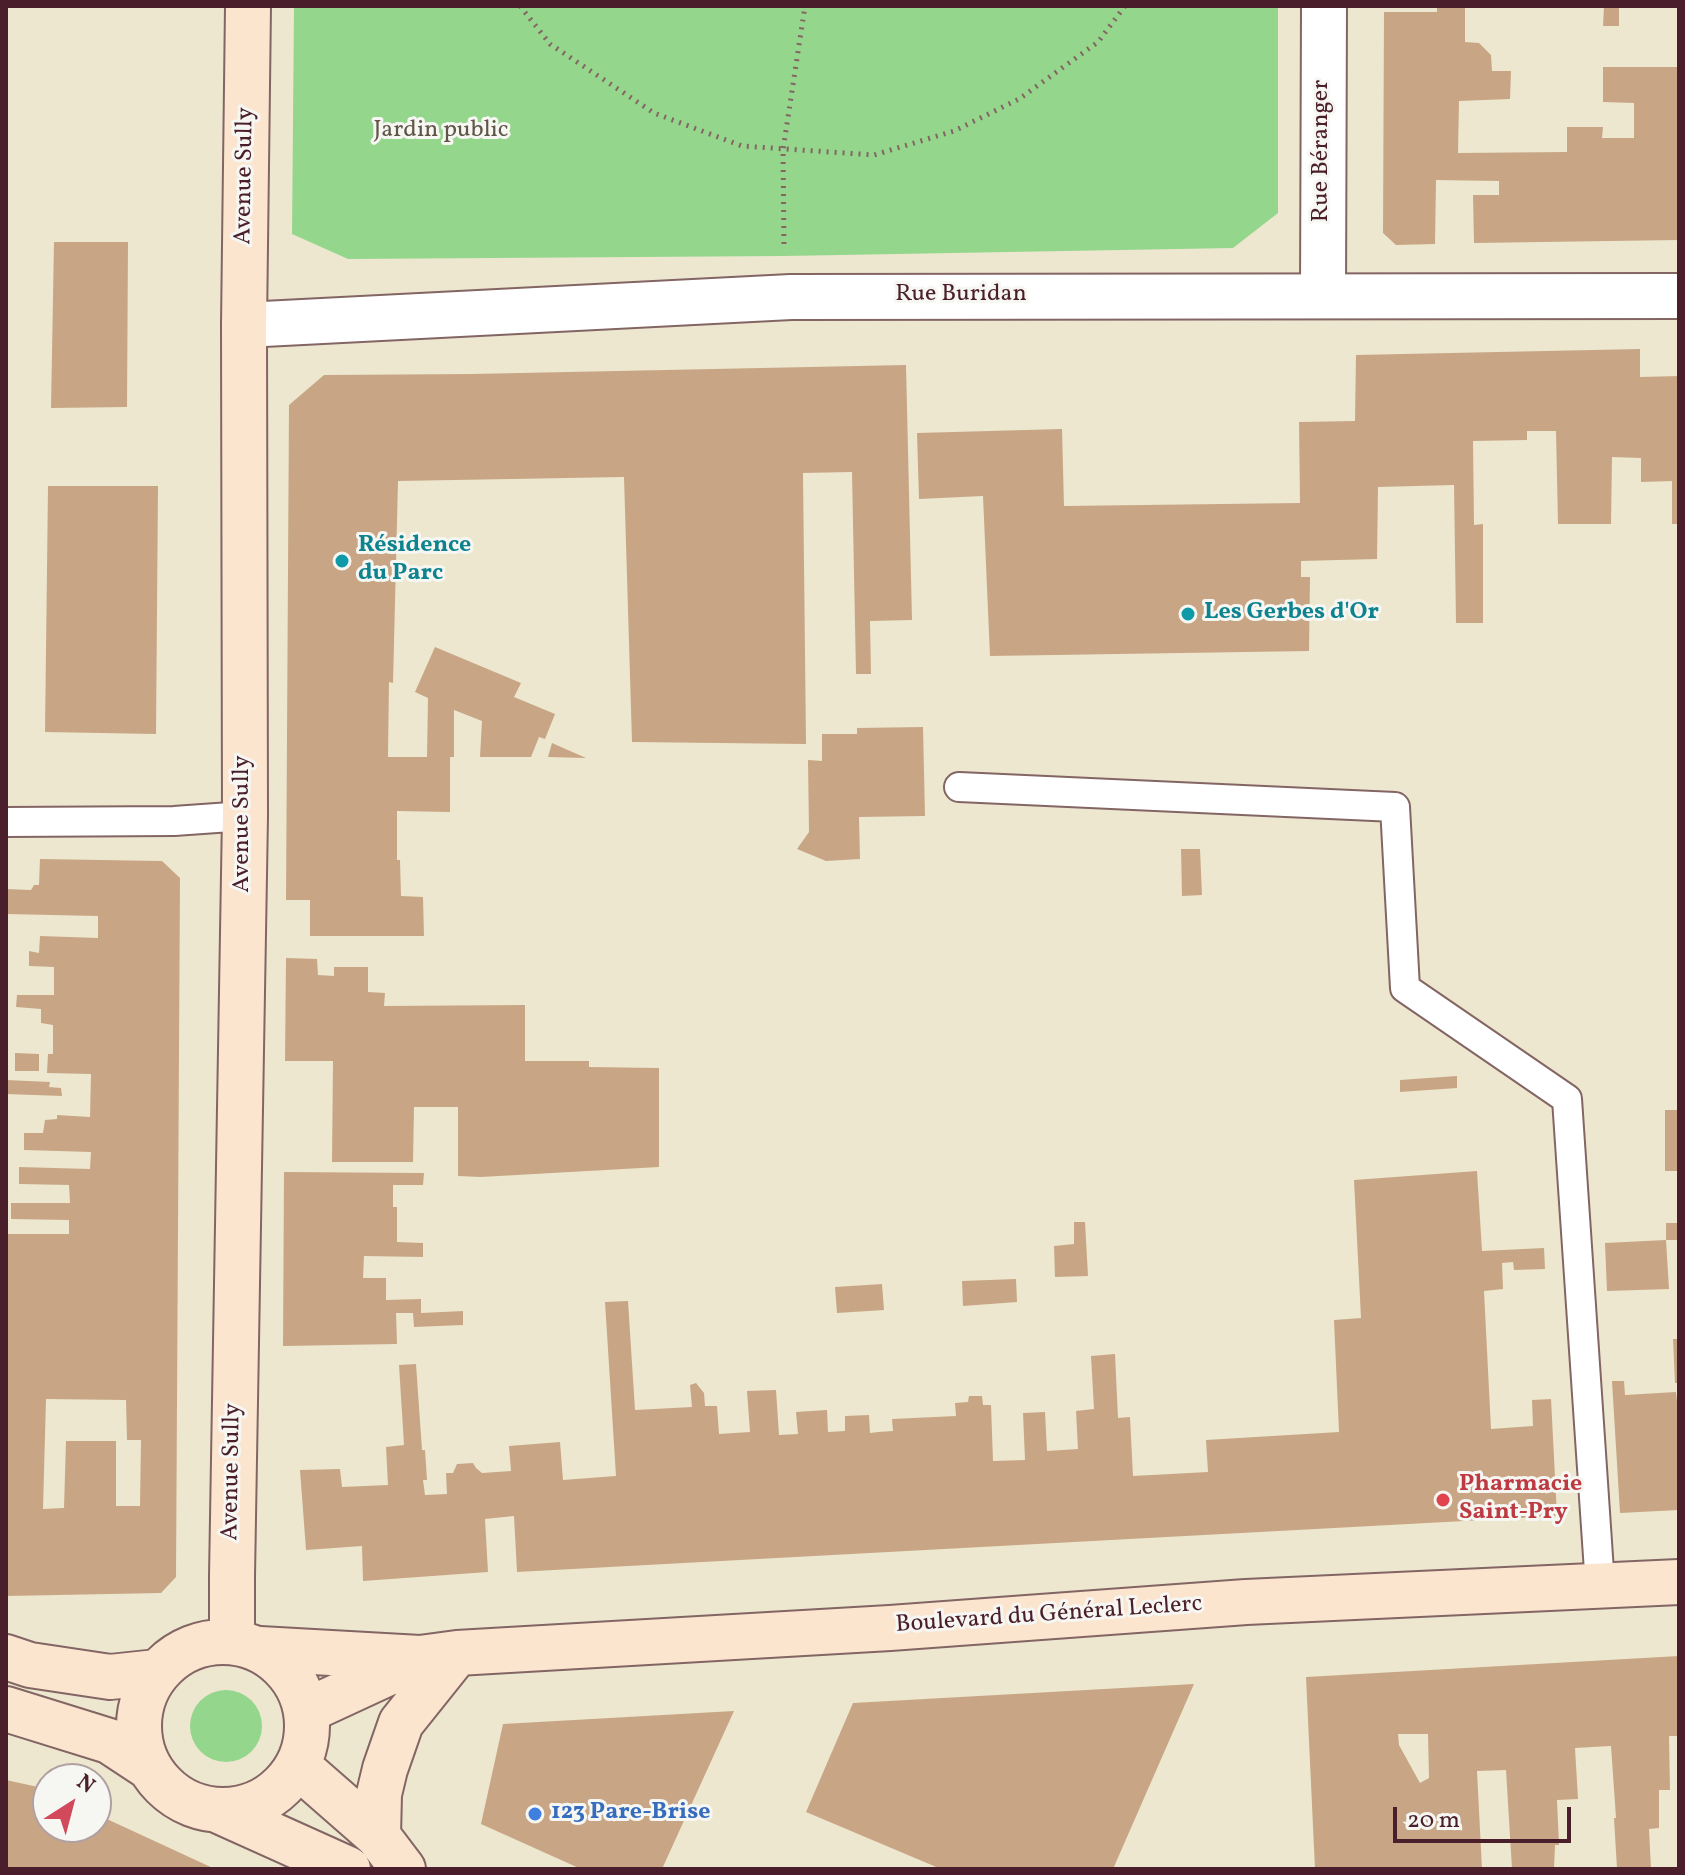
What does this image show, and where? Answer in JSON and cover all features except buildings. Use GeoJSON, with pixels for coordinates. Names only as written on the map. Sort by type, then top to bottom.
{"type":"FeatureCollection","features":[{"type":"Feature","properties":{"kind":"street","name":"Avenue Sully"},"geometry":{"type":"LineString","coordinates":[[246,1646],[232,1561],[245,816],[244,325],[248,6]]}},
{"type":"Feature","properties":{"kind":"street","name":"Rue Béranger"},"geometry":{"type":"LineString","coordinates":[[1323,295],[1324,6]]}},
{"type":"Feature","properties":{"kind":"street","name":"Rue Buridan"},"geometry":{"type":"LineString","coordinates":[[244,325],[791,297],[1679,296]]}},
{"type":"Feature","properties":{"kind":"street","name":"Boulevard du Général Leclerc"},"geometry":{"type":"LineString","coordinates":[[246,1646],[438,1656],[1246,1602],[1679,1582]]}},
{"type":"Feature","properties":{"kind":"street"},"geometry":{"type":"LineString","coordinates":[[217,1810],[255,1804],[272,1795],[298,1766],[307,1730],[301,1692],[291,1674],[276,1660],[246,1646],[209,1642],[186,1650],[167,1662],[157,1672],[142,1701],[139,1724],[141,1746],[150,1768],[167,1789],[190,1804],[217,1810],[348,1869]]}},
{"type":"Feature","properties":{"kind":"street","name":"Boulevard du Général Leclerc"},"geometry":{"type":"LineString","coordinates":[[306,1711],[438,1656]]}},
{"type":"Feature","properties":{"kind":"street"},"geometry":{"type":"LineString","coordinates":[[390,1853],[379,1794],[385,1769],[401,1723],[438,1656]]}},
{"type":"Feature","properties":{"kind":"street"},"geometry":{"type":"LineString","coordinates":[[6,1657],[30,1665],[110,1677],[157,1672]]}},
{"type":"Feature","properties":{"kind":"street"},"geometry":{"type":"LineString","coordinates":[[6,1709],[109,1741],[150,1768]]}},
{"type":"Feature","properties":{"kind":"street"},"geometry":{"type":"LineString","coordinates":[[298,1766],[390,1853]]}},
{"type":"Feature","properties":{"kind":"lane"},"geometry":{"type":"LineString","coordinates":[[959,787],[1395,807],[1405,988],[1567,1099],[1600,1586]]}},
{"type":"Feature","properties":{"kind":"lane"},"geometry":{"type":"LineString","coordinates":[[6,822],[174,821],[245,816]]}},
{"type":"Feature","properties":{"kind":"path"},"geometry":{"type":"LineString","coordinates":[[520,6],[550,44],[654,113],[742,146],[874,155],[954,131],[1019,99],[1098,42],[1125,6]]}},
{"type":"Feature","properties":{"kind":"path"},"geometry":{"type":"LineString","coordinates":[[791,297],[784,256],[783,150],[805,6]]}},
{"type":"Feature","properties":{"kind":"green space","name":"Jardin public"},"geometry":{"type":"Polygon","coordinates":[[[294,6],[1278,6],[1278,213],[1233,248],[784,256],[348,259],[292,234],[294,6]]]}},
{"type":"Feature","properties":{"kind":"green space"},"geometry":{"type":"Polygon","coordinates":[[[226,1690],[246,1696],[256,1706],[262,1726],[256,1746],[246,1756],[226,1762],[206,1756],[196,1746],[190,1726],[196,1706],[206,1696],[226,1690]]]}},
{"type":"Feature","properties":{"kind":"place","name":"Résidence du Parc"},"geometry":{"type":"Point","coordinates":[342,561]}},
{"type":"Feature","properties":{"kind":"place","name":"Les Gerbes d'Or"},"geometry":{"type":"Point","coordinates":[1188,614]}},
{"type":"Feature","properties":{"kind":"place","name":"Pharmacie Saint-Pry"},"geometry":{"type":"Point","coordinates":[1443,1500]}},
{"type":"Feature","properties":{"kind":"place","name":"123 Pare-Brise"},"geometry":{"type":"Point","coordinates":[535,1814]}}]}
